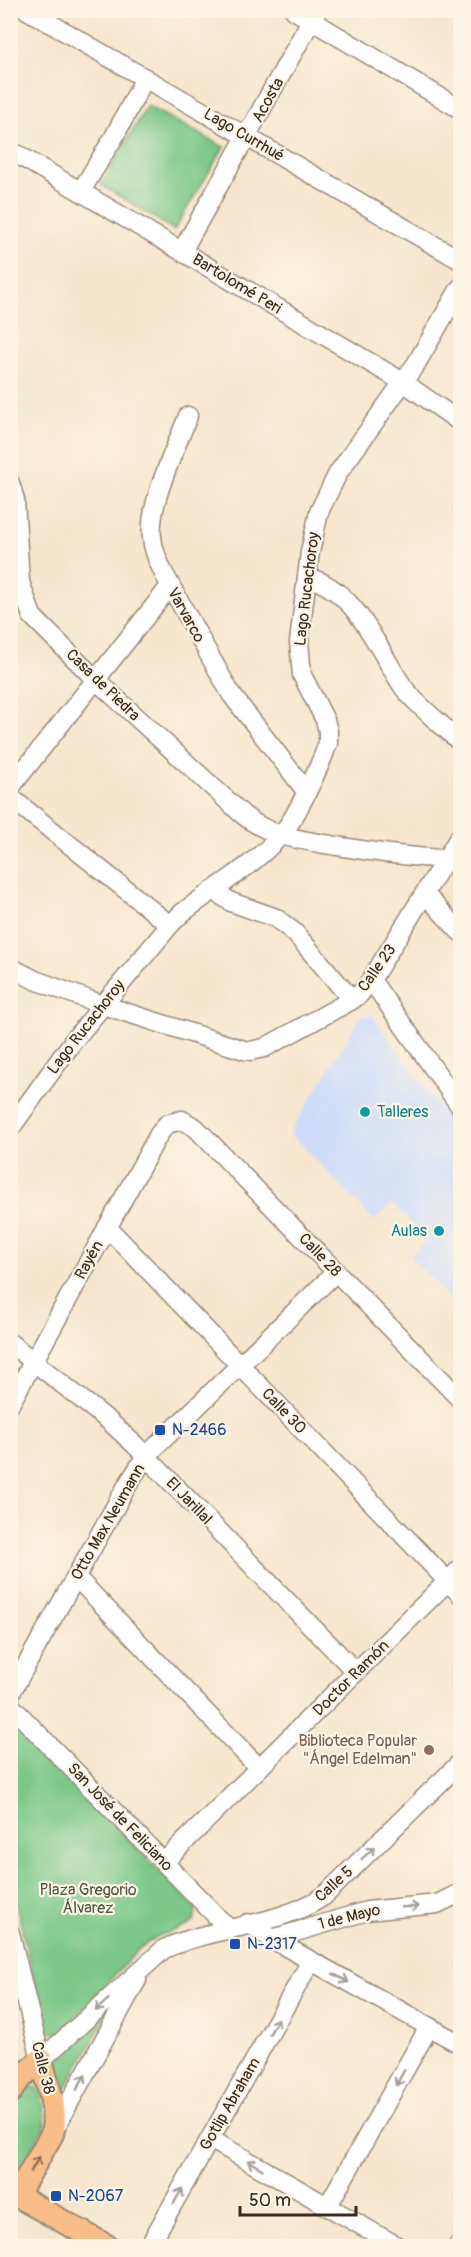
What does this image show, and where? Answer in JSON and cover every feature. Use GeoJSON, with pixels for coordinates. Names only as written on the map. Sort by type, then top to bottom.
{"type":"FeatureCollection","features":[{"type":"Feature","properties":{"kind":"main road"},"geometry":{"type":"LineString","coordinates":[[10,2068],[41,2060]]}},
{"type":"Feature","properties":{"kind":"main road","name":"Calle 5"},"geometry":{"type":"LineString","coordinates":[[10,2092],[20,2078],[41,2060]]}},
{"type":"Feature","properties":{"kind":"main road","name":"Calle 38"},"geometry":{"type":"LineString","coordinates":[[41,2060],[54,2114],[52,2134]]}},
{"type":"Feature","properties":{"kind":"main road"},"geometry":{"type":"LineString","coordinates":[[52,2134],[13,2198],[107,2247]]}},
{"type":"Feature","properties":{"kind":"street","name":"Lago Currhué"},"geometry":{"type":"LineString","coordinates":[[27,10],[460,260]]}},
{"type":"Feature","properties":{"kind":"street"},"geometry":{"type":"LineString","coordinates":[[294,10],[314,16],[460,109]]}},
{"type":"Feature","properties":{"kind":"street","name":"Acosta"},"geometry":{"type":"LineString","coordinates":[[182,252],[314,16]]}},
{"type":"Feature","properties":{"kind":"street"},"geometry":{"type":"LineString","coordinates":[[81,191],[114,137],[145,78]]}},
{"type":"Feature","properties":{"kind":"street","name":"Bartolomé Peri"},"geometry":{"type":"LineString","coordinates":[[10,150],[403,382],[460,422]]}},
{"type":"Feature","properties":{"kind":"street","name":"Lago Rucachoroy"},"geometry":{"type":"LineString","coordinates":[[10,1129],[64,1053],[170,925],[182,913],[249,864],[280,836],[306,791],[328,743],[325,720],[303,675],[299,659],[299,642],[313,533],[328,492],[338,474],[430,341],[460,288]]}},
{"type":"Feature","properties":{"kind":"street","name":"Varvarco"},"geometry":{"type":"LineString","coordinates":[[188,416],[156,500],[151,535],[155,553],[170,586],[231,694],[306,791]]}},
{"type":"Feature","properties":{"kind":"street","name":"Casa de Piedra"},"geometry":{"type":"LineString","coordinates":[[10,483],[15,500],[20,582],[33,616],[96,680],[242,814],[259,827],[280,836],[394,856],[446,859]]}},
{"type":"Feature","properties":{"kind":"street"},"geometry":{"type":"LineString","coordinates":[[307,577],[323,582],[348,601],[360,616],[406,690],[460,742]]}},
{"type":"Feature","properties":{"kind":"street"},"geometry":{"type":"LineString","coordinates":[[10,788],[170,586]]}},
{"type":"Feature","properties":{"kind":"street"},"geometry":{"type":"LineString","coordinates":[[10,797],[170,925]]}},
{"type":"Feature","properties":{"kind":"street","name":"Calle 23"},"geometry":{"type":"LineString","coordinates":[[103,1005],[250,1051],[264,1048],[359,995],[460,836]]}},
{"type":"Feature","properties":{"kind":"street"},"geometry":{"type":"LineString","coordinates":[[213,890],[231,902],[276,918],[295,933],[352,1000]]}},
{"type":"Feature","properties":{"kind":"street"},"geometry":{"type":"LineString","coordinates":[[425,894],[460,932]]}},
{"type":"Feature","properties":{"kind":"street"},"geometry":{"type":"LineString","coordinates":[[10,967],[35,980],[103,1005]]}},
{"type":"Feature","properties":{"kind":"street"},"geometry":{"type":"LineString","coordinates":[[370,980],[460,1106]]}},
{"type":"Feature","properties":{"kind":"street","name":"Calle 28"},"geometry":{"type":"LineString","coordinates":[[174,1121],[182,1120],[196,1128],[460,1399]]}},
{"type":"Feature","properties":{"kind":"street","name":"Rayén"},"geometry":{"type":"LineString","coordinates":[[10,1404],[162,1128],[174,1121]]}},
{"type":"Feature","properties":{"kind":"street","name":"Calle 30"},"geometry":{"type":"LineString","coordinates":[[107,1227],[239,1364],[456,1582]]}},
{"type":"Feature","properties":{"kind":"street","name":"Otto Max Neumann"},"geometry":{"type":"LineString","coordinates":[[10,1694],[146,1456],[336,1272]]}},
{"type":"Feature","properties":{"kind":"street","name":"El Jarillal"},"geometry":{"type":"LineString","coordinates":[[10,1342],[109,1421],[146,1456],[356,1672]]}},
{"type":"Feature","properties":{"kind":"street"},"geometry":{"type":"LineString","coordinates":[[76,1577],[259,1768]]}},
{"type":"Feature","properties":{"kind":"street","name":"Doctor Ramón"},"geometry":{"type":"LineString","coordinates":[[164,1862],[356,1672],[456,1582]]}},
{"type":"Feature","properties":{"kind":"street","name":"San José de Feliciano"},"geometry":{"type":"LineString","coordinates":[[10,1706],[229,1929]]}},
{"type":"Feature","properties":{"kind":"street","name":"Calle 5"},"geometry":{"type":"LineString","coordinates":[[41,2060],[164,1949],[301,1909],[324,1896],[460,1763]]}},
{"type":"Feature","properties":{"kind":"street","name":"1 de Mayo"},"geometry":{"type":"LineString","coordinates":[[272,1939],[368,1911],[437,1904],[460,1893]]}},
{"type":"Feature","properties":{"kind":"street"},"geometry":{"type":"LineString","coordinates":[[248,1923],[272,1939],[460,2044]]}},
{"type":"Feature","properties":{"kind":"street","name":"Calle 38"},"geometry":{"type":"LineString","coordinates":[[10,1933],[41,2060]]}},
{"type":"Feature","properties":{"kind":"street","name":"Gotlip Abraham"},"geometry":{"type":"LineString","coordinates":[[149,2247],[311,1961]]}},
{"type":"Feature","properties":{"kind":"street","name":"Calle 5"},"geometry":{"type":"LineString","coordinates":[[52,2134],[145,1966]]}},
{"type":"Feature","properties":{"kind":"street"},"geometry":{"type":"LineString","coordinates":[[327,2207],[429,2026]]}},
{"type":"Feature","properties":{"kind":"street"},"geometry":{"type":"LineString","coordinates":[[210,2139],[397,2247]]}},
{"type":"Feature","properties":{"kind":"shaded area"},"geometry":{"type":"Polygon","coordinates":[[[362,1015],[372,1015],[460,1135],[460,1309],[410,1257],[427,1239],[392,1204],[374,1221],[290,1133],[362,1015]]]}},
{"type":"Feature","properties":{"kind":"green space"},"geometry":{"type":"Polygon","coordinates":[[[147,106],[224,147],[174,230],[101,185],[147,106]]]}},
{"type":"Feature","properties":{"kind":"green space","name":"Plaza Gregorio Álvarez"},"geometry":{"type":"Polygon","coordinates":[[[10,1722],[16,1723],[196,1909],[194,1921],[187,1926],[158,1936],[141,1947],[61,2032],[51,2033],[45,2027],[11,1884],[10,1722]]]}},
{"type":"Feature","properties":{"kind":"green space"},"geometry":{"type":"Polygon","coordinates":[[[106,2012],[107,2016],[58,2102],[53,2064],[106,2012]]]}},
{"type":"Feature","properties":{"kind":"green space"},"geometry":{"type":"Polygon","coordinates":[[[33,2086],[41,2090],[46,2124],[17,2176],[11,2178],[11,2107],[26,2087],[33,2086]]]}},
{"type":"Feature","properties":{"kind":"place","name":"Talleres"},"geometry":{"type":"Point","coordinates":[365,1112]}},
{"type":"Feature","properties":{"kind":"place","name":"Aulas"},"geometry":{"type":"Point","coordinates":[439,1231]}},
{"type":"Feature","properties":{"kind":"place","name":"N-2466"},"geometry":{"type":"Point","coordinates":[160,1430]}},
{"type":"Feature","properties":{"kind":"place","name":"Biblioteca Popular \"Ángel Edelman\""},"geometry":{"type":"Point","coordinates":[429,1750]}},
{"type":"Feature","properties":{"kind":"place","name":"N-2317"},"geometry":{"type":"Point","coordinates":[235,1944]}},
{"type":"Feature","properties":{"kind":"place","name":"N-2067"},"geometry":{"type":"Point","coordinates":[56,2196]}}]}
